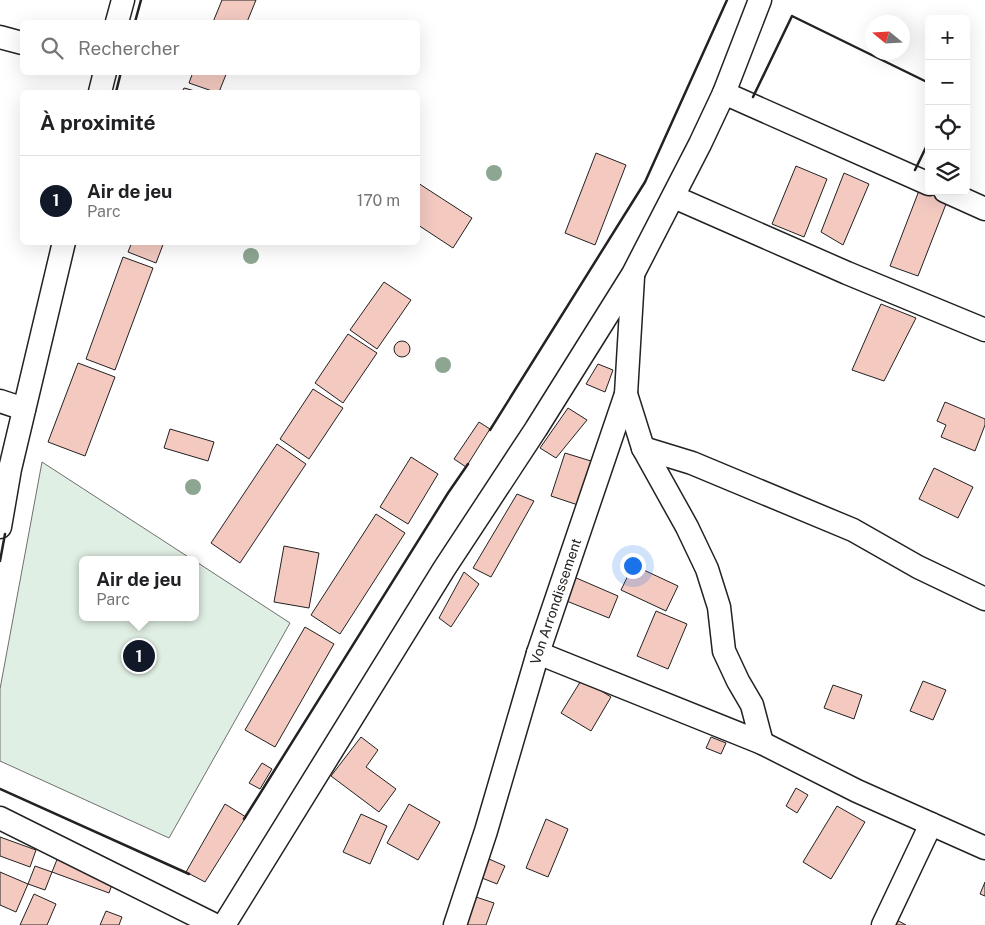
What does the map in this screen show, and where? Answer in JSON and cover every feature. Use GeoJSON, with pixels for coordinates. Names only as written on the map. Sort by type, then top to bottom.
{"type":"FeatureCollection","features":[{"type":"Feature","properties":{"kind":"street"},"geometry":{"type":"LineString","coordinates":[[118,20],[123,0]]}},
{"type":"Feature","properties":{"kind":"street"},"geometry":{"type":"LineString","coordinates":[[224,925],[444,569],[633,274],[674,197],[724,93],[760,0]]}},
{"type":"Feature","properties":{"kind":"street"},"geometry":{"type":"LineString","coordinates":[[0,37],[20,42]]}},
{"type":"Feature","properties":{"kind":"street"},"geometry":{"type":"LineString","coordinates":[[100,90],[104,75]]}},
{"type":"Feature","properties":{"kind":"street"},"geometry":{"type":"LineString","coordinates":[[724,93],[925,182]]}},
{"type":"Feature","properties":{"kind":"street"},"geometry":{"type":"LineString","coordinates":[[954,195],[985,209]]}},
{"type":"Feature","properties":{"kind":"street"},"geometry":{"type":"LineString","coordinates":[[674,197],[847,274],[985,330]]}},
{"type":"Feature","properties":{"kind":"street"},"geometry":{"type":"LineString","coordinates":[[0,527],[10,469],[63,245]]}},
{"type":"Feature","properties":{"kind":"street","name":"Von Arrondissement"},"geometry":{"type":"LineString","coordinates":[[455,925],[486,831],[538,653],[626,394],[633,274]]}},
{"type":"Feature","properties":{"kind":"street"},"geometry":{"type":"LineString","coordinates":[[626,394],[643,448],[687,527],[707,569],[719,607],[724,651],[752,705],[762,743]]}},
{"type":"Feature","properties":{"kind":"street"},"geometry":{"type":"LineString","coordinates":[[0,401],[24,409]]}},
{"type":"Feature","properties":{"kind":"street"},"geometry":{"type":"LineString","coordinates":[[643,448],[692,463],[853,530],[918,567],[985,598]]}},
{"type":"Feature","properties":{"kind":"street"},"geometry":{"type":"LineString","coordinates":[[538,653],[762,743],[856,791],[985,848]]}},
{"type":"Feature","properties":{"kind":"street"},"geometry":{"type":"LineString","coordinates":[[0,818],[215,925]]}},
{"type":"Feature","properties":{"kind":"street"},"geometry":{"type":"LineString","coordinates":[[883,925],[931,824]]}},
{"type":"Feature","properties":{"kind":"green space"},"geometry":{"type":"Polygon","coordinates":[[[42,462],[187,556],[79,556],[79,621],[199,621],[199,564],[290,623],[169,838],[0,761],[0,689],[42,462]]]}},
{"type":"Feature","properties":{"kind":"building"},"geometry":{"type":"Polygon","coordinates":[[[222,0],[256,0],[248,20],[214,20],[222,0]]]}},
{"type":"Feature","properties":{"kind":"building"},"geometry":{"type":"Polygon","coordinates":[[[192,75],[226,75],[220,90],[209,90],[189,83],[192,75]]]}},
{"type":"Feature","properties":{"kind":"building"},"geometry":{"type":"Polygon","coordinates":[[[596,153],[626,165],[595,245],[565,233],[596,153]]]}},
{"type":"Feature","properties":{"kind":"building"},"geometry":{"type":"Polygon","coordinates":[[[796,166],[827,179],[804,237],[772,224],[796,166]]]}},
{"type":"Feature","properties":{"kind":"building"},"geometry":{"type":"Polygon","coordinates":[[[844,173],[869,184],[843,245],[821,232],[844,173]]]}},
{"type":"Feature","properties":{"kind":"building"},"geometry":{"type":"Polygon","coordinates":[[[420,184],[472,218],[453,248],[420,226],[420,184]]]}},
{"type":"Feature","properties":{"kind":"building"},"geometry":{"type":"Polygon","coordinates":[[[920,188],[925,190],[925,195],[938,195],[948,199],[918,276],[890,266],[920,188]]]}},
{"type":"Feature","properties":{"kind":"building"},"geometry":{"type":"Polygon","coordinates":[[[131,245],[163,245],[156,263],[128,252],[131,245]]]}},
{"type":"Feature","properties":{"kind":"building"},"geometry":{"type":"Polygon","coordinates":[[[123,257],[153,268],[115,370],[86,359],[123,257]]]}},
{"type":"Feature","properties":{"kind":"building"},"geometry":{"type":"Polygon","coordinates":[[[384,282],[411,300],[377,349],[350,330],[384,282]]]}},
{"type":"Feature","properties":{"kind":"building"},"geometry":{"type":"Polygon","coordinates":[[[881,304],[916,318],[884,381],[852,370],[881,304]]]}},
{"type":"Feature","properties":{"kind":"building"},"geometry":{"type":"Polygon","coordinates":[[[348,334],[377,353],[343,403],[315,383],[348,334]]]}},
{"type":"Feature","properties":{"kind":"building"},"geometry":{"type":"Polygon","coordinates":[[[402,341],[410,349],[402,357],[394,349],[402,341]]]}},
{"type":"Feature","properties":{"kind":"building"},"geometry":{"type":"Polygon","coordinates":[[[78,363],[115,377],[85,456],[48,442],[78,363]]]}},
{"type":"Feature","properties":{"kind":"building"},"geometry":{"type":"Polygon","coordinates":[[[598,364],[613,370],[605,392],[586,384],[598,364]]]}},
{"type":"Feature","properties":{"kind":"building"},"geometry":{"type":"Polygon","coordinates":[[[313,389],[343,408],[309,459],[280,439],[313,389]]]}},
{"type":"Feature","properties":{"kind":"building"},"geometry":{"type":"Polygon","coordinates":[[[945,402],[985,419],[985,425],[975,451],[941,437],[946,425],[937,421],[945,402]]]}},
{"type":"Feature","properties":{"kind":"building"},"geometry":{"type":"Polygon","coordinates":[[[568,408],[587,420],[556,458],[540,448],[568,408]]]}},
{"type":"Feature","properties":{"kind":"building"},"geometry":{"type":"Polygon","coordinates":[[[479,422],[490,429],[466,467],[454,459],[479,422]]]}},
{"type":"Feature","properties":{"kind":"building"},"geometry":{"type":"Polygon","coordinates":[[[170,429],[214,442],[208,461],[164,448],[170,429]]]}},
{"type":"Feature","properties":{"kind":"building"},"geometry":{"type":"Polygon","coordinates":[[[277,444],[306,464],[240,563],[211,543],[277,444]]]}},
{"type":"Feature","properties":{"kind":"building"},"geometry":{"type":"Polygon","coordinates":[[[565,453],[591,461],[578,505],[551,496],[565,453]]]}},
{"type":"Feature","properties":{"kind":"building"},"geometry":{"type":"Polygon","coordinates":[[[411,457],[438,474],[408,524],[380,507],[411,457]]]}},
{"type":"Feature","properties":{"kind":"building"},"geometry":{"type":"Polygon","coordinates":[[[934,468],[973,487],[958,518],[919,499],[934,468]]]}},
{"type":"Feature","properties":{"kind":"building"},"geometry":{"type":"Polygon","coordinates":[[[517,494],[534,501],[491,577],[473,568],[517,494]]]}},
{"type":"Feature","properties":{"kind":"building"},"geometry":{"type":"Polygon","coordinates":[[[376,514],[405,533],[340,634],[311,615],[376,514]]]}},
{"type":"Feature","properties":{"kind":"building"},"geometry":{"type":"Polygon","coordinates":[[[284,546],[319,553],[309,608],[274,602],[284,546]]]}},
{"type":"Feature","properties":{"kind":"building"},"geometry":{"type":"Polygon","coordinates":[[[633,565],[678,586],[666,611],[621,590],[633,565]]]}},
{"type":"Feature","properties":{"kind":"building"},"geometry":{"type":"Polygon","coordinates":[[[464,572],[479,584],[451,627],[439,618],[464,572]]]}},
{"type":"Feature","properties":{"kind":"building"},"geometry":{"type":"Polygon","coordinates":[[[574,577],[618,596],[609,618],[564,600],[574,577]]]}},
{"type":"Feature","properties":{"kind":"building"},"geometry":{"type":"Polygon","coordinates":[[[656,611],[687,624],[668,669],[637,656],[656,611]]]}},
{"type":"Feature","properties":{"kind":"building"},"geometry":{"type":"Polygon","coordinates":[[[305,627],[334,644],[275,747],[245,730],[305,627]]]}},
{"type":"Feature","properties":{"kind":"building"},"geometry":{"type":"Polygon","coordinates":[[[582,679],[611,697],[591,731],[561,713],[582,679]]]}},
{"type":"Feature","properties":{"kind":"building"},"geometry":{"type":"Polygon","coordinates":[[[923,681],[946,690],[933,720],[910,711],[923,681]]]}},
{"type":"Feature","properties":{"kind":"building"},"geometry":{"type":"Polygon","coordinates":[[[833,685],[862,695],[854,719],[824,708],[833,685]]]}},
{"type":"Feature","properties":{"kind":"building"},"geometry":{"type":"Polygon","coordinates":[[[361,737],[378,750],[366,767],[396,789],[379,812],[331,776],[361,737]]]}},
{"type":"Feature","properties":{"kind":"building"},"geometry":{"type":"Polygon","coordinates":[[[711,737],[726,743],[721,754],[706,748],[711,737]]]}},
{"type":"Feature","properties":{"kind":"building"},"geometry":{"type":"Polygon","coordinates":[[[262,763],[272,769],[260,789],[249,783],[262,763]]]}},
{"type":"Feature","properties":{"kind":"building"},"geometry":{"type":"Polygon","coordinates":[[[796,788],[808,795],[797,813],[786,806],[796,788]]]}},
{"type":"Feature","properties":{"kind":"building"},"geometry":{"type":"Polygon","coordinates":[[[225,804],[246,817],[205,882],[186,872],[225,804]]]}},
{"type":"Feature","properties":{"kind":"building"},"geometry":{"type":"Polygon","coordinates":[[[409,804],[440,822],[418,860],[387,843],[409,804]]]}},
{"type":"Feature","properties":{"kind":"building"},"geometry":{"type":"Polygon","coordinates":[[[837,806],[865,822],[831,879],[803,862],[837,806]]]}},
{"type":"Feature","properties":{"kind":"building"},"geometry":{"type":"Polygon","coordinates":[[[361,814],[387,826],[370,864],[343,852],[361,814]]]}},
{"type":"Feature","properties":{"kind":"building"},"geometry":{"type":"Polygon","coordinates":[[[546,819],[568,829],[548,877],[526,868],[546,819]]]}},
{"type":"Feature","properties":{"kind":"building"},"geometry":{"type":"Polygon","coordinates":[[[0,837],[36,850],[30,867],[0,856],[0,837]]]}},
{"type":"Feature","properties":{"kind":"building"},"geometry":{"type":"Polygon","coordinates":[[[58,857],[114,879],[109,893],[52,872],[58,857]]]}},
{"type":"Feature","properties":{"kind":"building"},"geometry":{"type":"Polygon","coordinates":[[[489,859],[505,866],[497,884],[482,878],[489,859]]]}},
{"type":"Feature","properties":{"kind":"building"},"geometry":{"type":"Polygon","coordinates":[[[35,866],[52,872],[45,890],[28,884],[35,866]]]}},
{"type":"Feature","properties":{"kind":"building"},"geometry":{"type":"Polygon","coordinates":[[[0,872],[28,884],[16,912],[0,905],[0,872]]]}},
{"type":"Feature","properties":{"kind":"building"},"geometry":{"type":"Polygon","coordinates":[[[985,882],[985,896],[980,894],[985,882]]]}},
{"type":"Feature","properties":{"kind":"building"},"geometry":{"type":"Polygon","coordinates":[[[34,894],[56,904],[47,925],[20,925],[34,894]]]}},
{"type":"Feature","properties":{"kind":"building"},"geometry":{"type":"Polygon","coordinates":[[[476,897],[494,903],[486,925],[466,925],[476,897]]]}},
{"type":"Feature","properties":{"kind":"building"},"geometry":{"type":"Polygon","coordinates":[[[106,911],[122,917],[119,925],[100,925],[106,911]]]}},
{"type":"Feature","properties":{"kind":"building"},"geometry":{"type":"Polygon","coordinates":[[[895,919],[906,925],[892,925],[895,919]]]}},
{"type":"Feature","properties":{"kind":"wall"},"geometry":{"type":"LineString","coordinates":[[136,20],[141,0]]}},
{"type":"Feature","properties":{"kind":"wall"},"geometry":{"type":"LineString","coordinates":[[490,430],[645,182],[727,0]]}},
{"type":"Feature","properties":{"kind":"wall"},"geometry":{"type":"LineString","coordinates":[[753,97],[792,16],[925,81]]}},
{"type":"Feature","properties":{"kind":"wall"},"geometry":{"type":"LineString","coordinates":[[116,90],[120,75]]}},
{"type":"Feature","properties":{"kind":"wall"},"geometry":{"type":"LineString","coordinates":[[915,170],[925,149]]}},
{"type":"Feature","properties":{"kind":"wall"},"geometry":{"type":"LineString","coordinates":[[244,819],[468,464]]}},
{"type":"Feature","properties":{"kind":"wall"},"geometry":{"type":"LineString","coordinates":[[0,561],[5,534]]}},
{"type":"Feature","properties":{"kind":"wall"},"geometry":{"type":"LineString","coordinates":[[0,789],[189,874]]}},
{"type":"Feature","properties":{"kind":"place","name":"Air de jeu"},"geometry":{"type":"Point","coordinates":[139,656]}}]}
